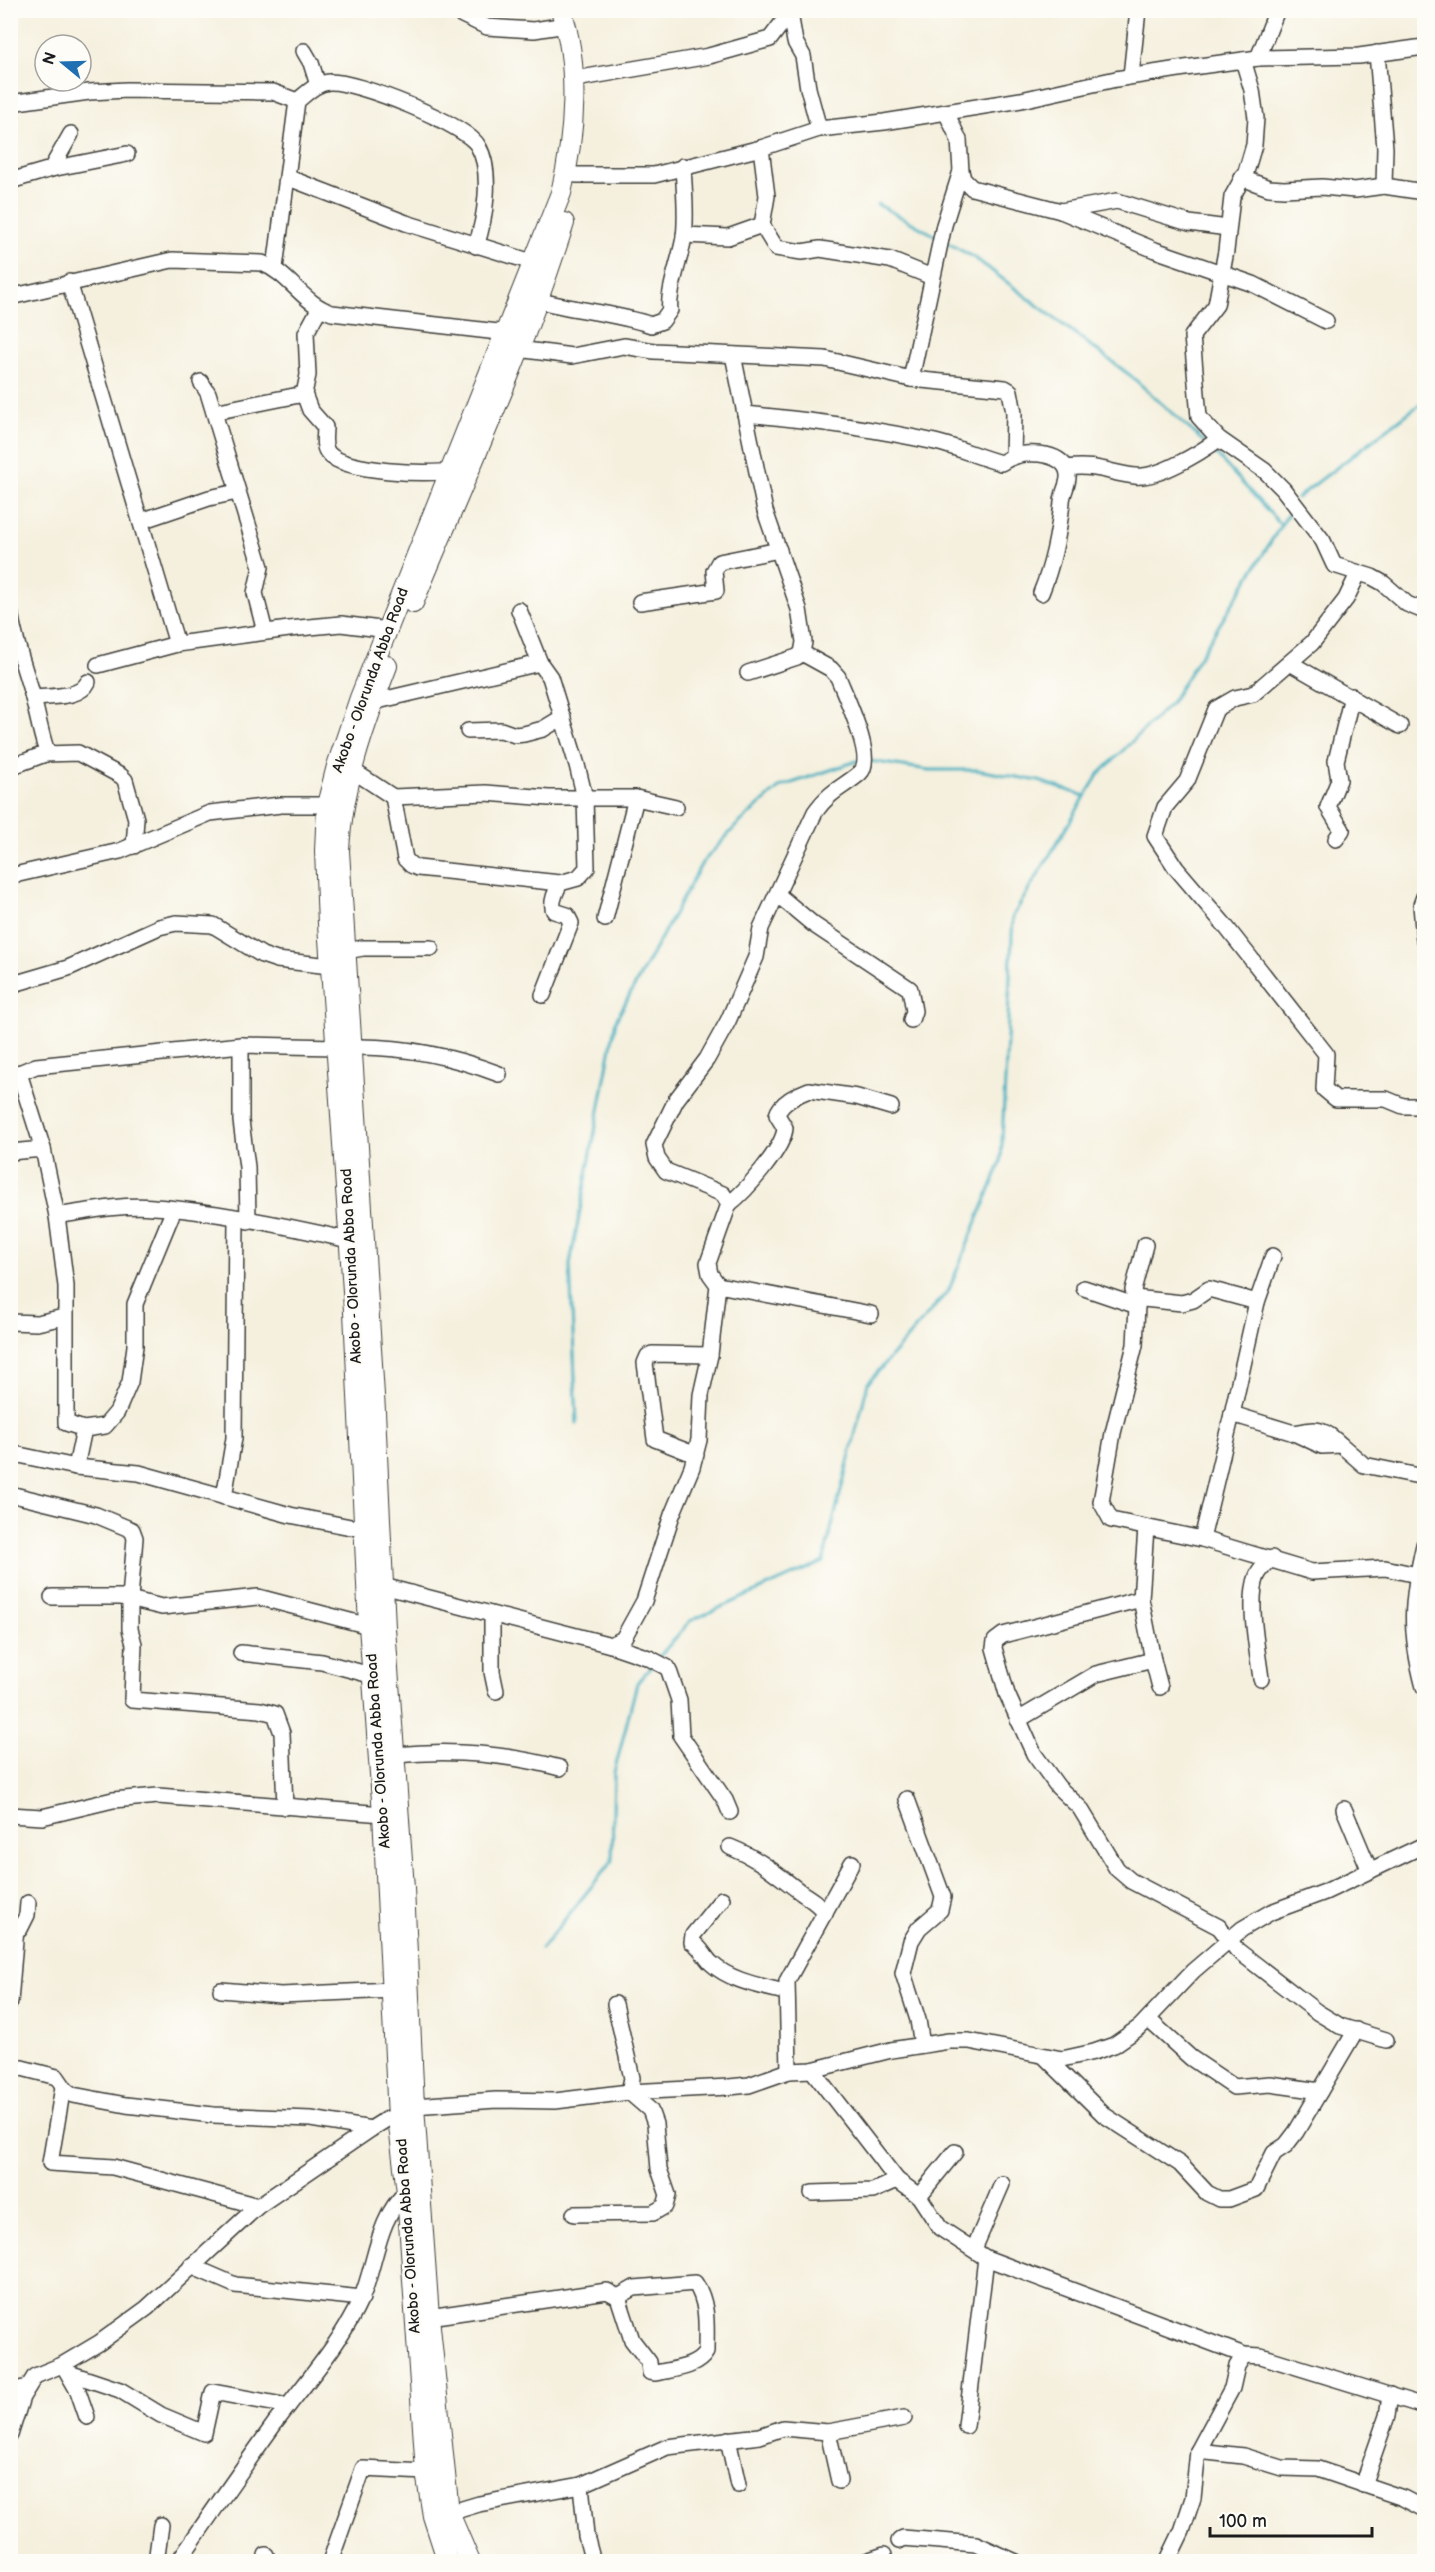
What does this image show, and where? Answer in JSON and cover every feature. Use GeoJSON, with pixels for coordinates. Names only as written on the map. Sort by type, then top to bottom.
{"type":"FeatureCollection","features":[{"type":"Feature","properties":{"kind":"main road","name":"Akobo - Olorunda Abba Road"},"geometry":{"type":"LineString","coordinates":[[448,2562],[433,2516],[426,2472],[407,2192],[406,2112],[395,1888],[383,1814],[369,1626],[366,1530],[349,1240],[345,1047],[346,951],[336,924],[325,851],[327,805],[337,766],[360,698],[451,471],[512,341],[537,300],[570,202],[576,175],[581,78],[579,27],[567,15]]}},
{"type":"Feature","properties":{"kind":"main road","name":"Akobo - Olorunda Abba Road"},"geometry":{"type":"LineString","coordinates":[[470,2562],[448,2513],[393,1990],[395,1755],[345,1047],[330,966],[336,924],[340,814],[352,770],[373,702],[512,341],[535,263],[567,172],[572,83],[567,15]]}},
{"type":"Feature","properties":{"kind":"street"},"geometry":{"type":"LineString","coordinates":[[452,10],[487,27],[534,30],[567,15]]}},
{"type":"Feature","properties":{"kind":"street"},"geometry":{"type":"LineString","coordinates":[[1131,76],[1138,10]]}},
{"type":"Feature","properties":{"kind":"street"},"geometry":{"type":"LineString","coordinates":[[1277,10],[1251,59],[1256,118],[1254,145],[1242,178],[1232,197],[1227,251],[1220,273],[1213,311],[1196,327],[1192,336],[1199,417],[1219,439],[1265,471],[1283,489],[1323,541],[1334,565],[1383,583],[1407,604],[1425,611]]}},
{"type":"Feature","properties":{"kind":"street"},"geometry":{"type":"LineString","coordinates":[[581,78],[709,56],[770,39],[791,12]]}},
{"type":"Feature","properties":{"kind":"street"},"geometry":{"type":"LineString","coordinates":[[791,12],[795,42],[804,56],[808,88],[819,129]]}},
{"type":"Feature","properties":{"kind":"street"},"geometry":{"type":"LineString","coordinates":[[576,175],[654,175],[761,148],[819,129],[1021,100],[1131,76],[1251,59],[1377,53],[1425,47]]}},
{"type":"Feature","properties":{"kind":"street"},"geometry":{"type":"LineString","coordinates":[[304,51],[311,63],[318,85]]}},
{"type":"Feature","properties":{"kind":"street"},"geometry":{"type":"LineString","coordinates":[[1377,53],[1385,148],[1384,186]]}},
{"type":"Feature","properties":{"kind":"street"},"geometry":{"type":"LineString","coordinates":[[276,268],[297,100],[318,85],[328,82],[348,83],[410,105],[468,133],[480,148],[485,180],[486,207],[476,246]]}},
{"type":"Feature","properties":{"kind":"street"},"geometry":{"type":"LineString","coordinates":[[10,103],[89,92],[127,90],[273,92],[297,100]]}},
{"type":"Feature","properties":{"kind":"street"},"geometry":{"type":"LineString","coordinates":[[946,112],[959,140],[963,179],[972,188],[1061,211],[1253,284],[1326,321]]}},
{"type":"Feature","properties":{"kind":"street"},"geometry":{"type":"LineString","coordinates":[[51,170],[71,134]]}},
{"type":"Feature","properties":{"kind":"street"},"geometry":{"type":"LineString","coordinates":[[761,148],[768,195],[762,225],[776,248],[802,252],[820,249],[890,260],[932,277]]}},
{"type":"Feature","properties":{"kind":"street"},"geometry":{"type":"LineString","coordinates":[[10,181],[127,154]]}},
{"type":"Feature","properties":{"kind":"street"},"geometry":{"type":"LineString","coordinates":[[654,351],[662,321],[670,310],[668,299],[674,284],[684,234],[683,166]]}},
{"type":"Feature","properties":{"kind":"street"},"geometry":{"type":"LineString","coordinates":[[911,379],[932,277],[952,196],[961,171]]}},
{"type":"Feature","properties":{"kind":"street"},"geometry":{"type":"LineString","coordinates":[[289,178],[406,223],[535,263]]}},
{"type":"Feature","properties":{"kind":"street"},"geometry":{"type":"LineString","coordinates":[[1242,178],[1269,188],[1323,187],[1355,190],[1384,186],[1425,192]]}},
{"type":"Feature","properties":{"kind":"street"},"geometry":{"type":"LineString","coordinates":[[1061,211],[1117,201],[1189,223],[1228,228]]}},
{"type":"Feature","properties":{"kind":"street"},"geometry":{"type":"LineString","coordinates":[[684,234],[728,237],[762,225]]}},
{"type":"Feature","properties":{"kind":"street"},"geometry":{"type":"LineString","coordinates":[[10,297],[172,260],[262,263],[276,268],[319,309],[512,341],[572,356],[624,346],[654,351],[825,360],[911,379],[1010,391],[1014,413],[1013,457]]}},
{"type":"Feature","properties":{"kind":"street"},"geometry":{"type":"LineString","coordinates":[[69,282],[177,644]]}},
{"type":"Feature","properties":{"kind":"street"},"geometry":{"type":"LineString","coordinates":[[537,300],[572,310],[629,318],[651,325],[662,321]]}},
{"type":"Feature","properties":{"kind":"street"},"geometry":{"type":"LineString","coordinates":[[319,309],[306,333],[308,375],[304,394],[310,410],[325,427],[325,448],[338,460],[373,468],[436,473],[451,471]]}},
{"type":"Feature","properties":{"kind":"street"},"geometry":{"type":"LineString","coordinates":[[733,355],[765,510],[799,609],[804,642],[802,653],[797,657],[748,673]]}},
{"type":"Feature","properties":{"kind":"street"},"geometry":{"type":"LineString","coordinates":[[201,382],[214,412],[261,567],[255,593],[265,632]]}},
{"type":"Feature","properties":{"kind":"street"},"geometry":{"type":"LineString","coordinates":[[214,412],[304,394]]}},
{"type":"Feature","properties":{"kind":"street"},"geometry":{"type":"LineString","coordinates":[[745,414],[812,420],[896,434],[938,443],[1001,463],[1013,457],[1047,455],[1067,468],[1101,467],[1136,476],[1151,474],[1192,456],[1219,439]]}},
{"type":"Feature","properties":{"kind":"street"},"geometry":{"type":"LineString","coordinates":[[1041,593],[1052,561],[1062,498],[1069,477],[1067,468]]}},
{"type":"Feature","properties":{"kind":"street"},"geometry":{"type":"LineString","coordinates":[[141,521],[208,498],[237,492]]}},
{"type":"Feature","properties":{"kind":"street"},"geometry":{"type":"LineString","coordinates":[[640,602],[717,591],[714,571],[719,562],[779,550]]}},
{"type":"Feature","properties":{"kind":"street"},"geometry":{"type":"LineString","coordinates":[[1358,574],[1347,599],[1312,643],[1253,694],[1235,698],[1216,709],[1188,781],[1165,807],[1155,836],[1176,868],[1223,923],[1326,1054],[1324,1089],[1336,1099],[1386,1099],[1403,1107],[1425,1106]]}},
{"type":"Feature","properties":{"kind":"street"},"geometry":{"type":"LineString","coordinates":[[393,797],[405,859],[411,865],[456,873],[560,883],[578,878],[587,868],[585,798],[550,677],[540,663],[519,610]]}},
{"type":"Feature","properties":{"kind":"street"},"geometry":{"type":"LineString","coordinates":[[10,611],[17,668],[33,698],[46,749],[45,754]]}},
{"type":"Feature","properties":{"kind":"street"},"geometry":{"type":"LineString","coordinates":[[99,664],[177,644],[265,632],[341,624],[388,630]]}},
{"type":"Feature","properties":{"kind":"street"},"geometry":{"type":"LineString","coordinates":[[729,1204],[723,1194],[666,1171],[657,1158],[654,1145],[676,1100],[707,1059],[728,1021],[756,957],[761,928],[815,812],[827,796],[861,772],[866,760],[838,677],[831,669],[802,653]]}},
{"type":"Feature","properties":{"kind":"street"},"geometry":{"type":"LineString","coordinates":[[373,702],[540,663]]}},
{"type":"Feature","properties":{"kind":"street"},"geometry":{"type":"LineString","coordinates":[[1290,663],[1352,696],[1400,726]]}},
{"type":"Feature","properties":{"kind":"street"},"geometry":{"type":"LineString","coordinates":[[33,698],[78,693],[85,689],[88,682]]}},
{"type":"Feature","properties":{"kind":"street"},"geometry":{"type":"LineString","coordinates":[[1336,838],[1342,830],[1328,807],[1339,780],[1336,760],[1352,696]]}},
{"type":"Feature","properties":{"kind":"street"},"geometry":{"type":"LineString","coordinates":[[468,731],[501,730],[514,735],[524,734],[543,729],[563,717]]}},
{"type":"Feature","properties":{"kind":"street"},"geometry":{"type":"LineString","coordinates":[[10,767],[45,754],[78,753],[89,757],[125,780],[136,819],[134,846]]}},
{"type":"Feature","properties":{"kind":"street"},"geometry":{"type":"LineString","coordinates":[[352,770],[393,797],[486,793],[549,798],[636,798],[676,807]]}},
{"type":"Feature","properties":{"kind":"street"},"geometry":{"type":"LineString","coordinates":[[605,919],[636,798]]}},
{"type":"Feature","properties":{"kind":"street"},"geometry":{"type":"LineString","coordinates":[[10,876],[134,846],[210,813],[281,806],[327,805]]}},
{"type":"Feature","properties":{"kind":"street"},"geometry":{"type":"LineString","coordinates":[[543,996],[571,923],[567,915],[557,913],[552,907],[560,883]]}},
{"type":"Feature","properties":{"kind":"street"},"geometry":{"type":"LineString","coordinates":[[778,895],[814,925],[910,989],[914,1011],[911,1020]]}},
{"type":"Feature","properties":{"kind":"street"},"geometry":{"type":"LineString","coordinates":[[1425,897],[1421,905],[1425,940]]}},
{"type":"Feature","properties":{"kind":"street"},"geometry":{"type":"LineString","coordinates":[[10,985],[69,968],[159,927],[176,923],[213,925],[262,955],[277,960],[330,966]]}},
{"type":"Feature","properties":{"kind":"street"},"geometry":{"type":"LineString","coordinates":[[346,951],[363,948],[431,948]]}},
{"type":"Feature","properties":{"kind":"street"},"geometry":{"type":"LineString","coordinates":[[224,1497],[234,1438],[242,1220],[247,1167],[241,1120],[241,1045]]}},
{"type":"Feature","properties":{"kind":"street"},"geometry":{"type":"LineString","coordinates":[[174,1209],[135,1304],[135,1346],[130,1382],[117,1412],[105,1426],[84,1430],[66,1423],[64,1317],[66,1286],[57,1216],[43,1149],[15,1072],[36,1066],[241,1045],[411,1050],[450,1057],[499,1074]]}},
{"type":"Feature","properties":{"kind":"street"},"geometry":{"type":"LineString","coordinates":[[611,1645],[623,1639],[644,1601],[672,1515],[696,1455],[701,1395],[710,1355],[718,1285],[710,1274],[708,1263],[729,1204],[757,1176],[783,1138],[785,1128],[777,1115],[781,1106],[804,1092],[809,1090],[857,1097],[891,1107]]}},
{"type":"Feature","properties":{"kind":"street"},"geometry":{"type":"LineString","coordinates":[[10,1152],[43,1149]]}},
{"type":"Feature","properties":{"kind":"street"},"geometry":{"type":"LineString","coordinates":[[57,1216],[117,1207],[153,1206],[349,1240]]}},
{"type":"Feature","properties":{"kind":"street"},"geometry":{"type":"LineString","coordinates":[[1144,1245],[1133,1290],[1136,1302],[1135,1345],[1113,1433],[1101,1502],[1111,1520],[1202,1539],[1272,1558],[1312,1572],[1385,1568],[1418,1575]]}},
{"type":"Feature","properties":{"kind":"street"},"geometry":{"type":"LineString","coordinates":[[1202,1539],[1257,1302],[1273,1256]]}},
{"type":"Feature","properties":{"kind":"street"},"geometry":{"type":"LineString","coordinates":[[718,1285],[871,1314]]}},
{"type":"Feature","properties":{"kind":"street"},"geometry":{"type":"LineString","coordinates":[[1084,1288],[1136,1302],[1182,1303],[1193,1300],[1209,1289],[1257,1302]]}},
{"type":"Feature","properties":{"kind":"street"},"geometry":{"type":"LineString","coordinates":[[10,1322],[37,1323],[64,1317]]}},
{"type":"Feature","properties":{"kind":"street"},"geometry":{"type":"LineString","coordinates":[[696,1455],[655,1439],[645,1363],[648,1356],[652,1354],[710,1355]]}},
{"type":"Feature","properties":{"kind":"street"},"geometry":{"type":"LineString","coordinates":[[1232,1414],[1294,1433],[1322,1446],[1341,1445],[1364,1465],[1425,1477]]}},
{"type":"Feature","properties":{"kind":"street"},"geometry":{"type":"LineString","coordinates":[[76,1467],[84,1430]]}},
{"type":"Feature","properties":{"kind":"street"},"geometry":{"type":"LineString","coordinates":[[10,1453],[76,1467],[139,1473],[290,1515],[366,1530]]}},
{"type":"Feature","properties":{"kind":"street"},"geometry":{"type":"LineString","coordinates":[[10,1494],[96,1515],[132,1530],[135,1538],[130,1598],[130,1629],[134,1644],[132,1700],[260,1710],[275,1714],[282,1733],[285,1807]]}},
{"type":"Feature","properties":{"kind":"street"},"geometry":{"type":"LineString","coordinates":[[1146,1527],[1141,1599],[1160,1687]]}},
{"type":"Feature","properties":{"kind":"street"},"geometry":{"type":"LineString","coordinates":[[1425,1545],[1412,1614],[1416,1655],[1425,1687]]}},
{"type":"Feature","properties":{"kind":"street"},"geometry":{"type":"LineString","coordinates":[[1261,1679],[1254,1608],[1255,1586],[1257,1575],[1272,1558]]}},
{"type":"Feature","properties":{"kind":"street"},"geometry":{"type":"LineString","coordinates":[[383,1586],[611,1645],[649,1658],[668,1668],[679,1700],[681,1736],[725,1800],[730,1812]]}},
{"type":"Feature","properties":{"kind":"street"},"geometry":{"type":"LineString","coordinates":[[52,1597],[130,1598],[162,1607],[258,1597],[369,1626]]}},
{"type":"Feature","properties":{"kind":"street"},"geometry":{"type":"LineString","coordinates":[[1141,1599],[1003,1635],[995,1641],[994,1648],[1007,1694],[1045,1772],[1080,1808],[1117,1869],[1131,1881],[1219,1927],[1228,1941],[1317,2012],[1340,2026],[1386,2040]]}},
{"type":"Feature","properties":{"kind":"street"},"geometry":{"type":"LineString","coordinates":[[492,1616],[492,1672],[496,1691]]}},
{"type":"Feature","properties":{"kind":"street"},"geometry":{"type":"LineString","coordinates":[[242,1653],[322,1662],[374,1676]]}},
{"type":"Feature","properties":{"kind":"street"},"geometry":{"type":"LineString","coordinates":[[1018,1720],[1096,1674],[1153,1660]]}},
{"type":"Feature","properties":{"kind":"street"},"geometry":{"type":"LineString","coordinates":[[395,1755],[429,1752],[522,1758],[560,1768]]}},
{"type":"Feature","properties":{"kind":"street"},"geometry":{"type":"LineString","coordinates":[[10,1815],[42,1817],[113,1800],[158,1796],[383,1814]]}},
{"type":"Feature","properties":{"kind":"street"},"geometry":{"type":"LineString","coordinates":[[907,1799],[943,1897],[940,1910],[919,1928],[911,1941],[903,1973],[918,2020],[922,2045]]}},
{"type":"Feature","properties":{"kind":"street"},"geometry":{"type":"LineString","coordinates":[[1344,1809],[1370,1870]]}},
{"type":"Feature","properties":{"kind":"street"},"geometry":{"type":"LineString","coordinates":[[10,2435],[18,2392],[34,2376],[65,2369],[147,2308],[258,2206],[370,2129],[406,2112],[496,2100],[555,2101],[629,2092],[749,2085],[789,2071],[812,2070],[922,2045],[969,2041],[1046,2058],[1062,2059],[1114,2045],[1149,2020],[1193,1971],[1228,1941],[1271,1912],[1425,1845]]}},
{"type":"Feature","properties":{"kind":"street"},"geometry":{"type":"LineString","coordinates":[[730,1847],[758,1858],[777,1871],[819,1905],[825,1913]]}},
{"type":"Feature","properties":{"kind":"street"},"geometry":{"type":"LineString","coordinates":[[789,2071],[786,1992],[792,1970],[852,1863]]}},
{"type":"Feature","properties":{"kind":"street"},"geometry":{"type":"LineString","coordinates":[[722,1899],[693,1935],[692,1942],[712,1964],[731,1975],[752,1984],[786,1992]]}},
{"type":"Feature","properties":{"kind":"street"},"geometry":{"type":"LineString","coordinates":[[10,2002],[15,1963],[13,1928],[24,1924],[28,1903]]}},
{"type":"Feature","properties":{"kind":"street"},"geometry":{"type":"LineString","coordinates":[[220,1989],[281,1995],[393,1990]]}},
{"type":"Feature","properties":{"kind":"street"},"geometry":{"type":"LineString","coordinates":[[615,2004],[632,2078],[629,2092]]}},
{"type":"Feature","properties":{"kind":"street"},"geometry":{"type":"LineString","coordinates":[[1149,2020],[1191,2058],[1234,2087],[1270,2085],[1320,2091]]}},
{"type":"Feature","properties":{"kind":"street"},"geometry":{"type":"LineString","coordinates":[[1046,2058],[1104,2115],[1180,2164],[1207,2193],[1219,2199],[1229,2199],[1256,2189],[1274,2153],[1286,2145],[1296,2132],[1356,2030]]}},
{"type":"Feature","properties":{"kind":"street"},"geometry":{"type":"LineString","coordinates":[[10,2065],[57,2077],[63,2087],[73,2095],[126,2105],[213,2115],[311,2119],[370,2129]]}},
{"type":"Feature","properties":{"kind":"street"},"geometry":{"type":"LineString","coordinates":[[812,2070],[897,2180],[919,2196],[940,2228],[980,2253],[1244,2355],[1261,2356],[1425,2406]]}},
{"type":"Feature","properties":{"kind":"street"},"geometry":{"type":"LineString","coordinates":[[63,2087],[50,2163],[113,2167],[258,2206]]}},
{"type":"Feature","properties":{"kind":"street"},"geometry":{"type":"LineString","coordinates":[[574,2214],[653,2213],[665,2206],[668,2195],[659,2169],[650,2110],[629,2092]]}},
{"type":"Feature","properties":{"kind":"street"},"geometry":{"type":"LineString","coordinates":[[919,2196],[955,2152]]}},
{"type":"Feature","properties":{"kind":"street"},"geometry":{"type":"LineString","coordinates":[[812,2193],[873,2192],[897,2180]]}},
{"type":"Feature","properties":{"kind":"street"},"geometry":{"type":"LineString","coordinates":[[966,2426],[980,2253],[1002,2184]]}},
{"type":"Feature","properties":{"kind":"street"},"geometry":{"type":"LineString","coordinates":[[178,2562],[288,2406],[326,2357],[362,2298],[387,2218],[397,2201],[407,2192]]}},
{"type":"Feature","properties":{"kind":"street"},"geometry":{"type":"LineString","coordinates":[[191,2266],[235,2285],[362,2298]]}},
{"type":"Feature","properties":{"kind":"street"},"geometry":{"type":"LineString","coordinates":[[429,2317],[607,2291],[618,2297],[632,2340],[649,2362],[651,2372],[656,2373],[687,2366],[703,2358],[706,2352],[705,2306],[702,2294],[695,2283],[634,2288],[618,2297]]}},
{"type":"Feature","properties":{"kind":"street"},"geometry":{"type":"LineString","coordinates":[[1167,2562],[1182,2531],[1193,2498],[1198,2451],[1232,2388],[1237,2366],[1244,2355]]}},
{"type":"Feature","properties":{"kind":"street"},"geometry":{"type":"LineString","coordinates":[[65,2369],[120,2390],[161,2415],[204,2433],[213,2392],[288,2406]]}},
{"type":"Feature","properties":{"kind":"street"},"geometry":{"type":"LineString","coordinates":[[65,2369],[87,2417]]}},
{"type":"Feature","properties":{"kind":"street"},"geometry":{"type":"LineString","coordinates":[[1363,2485],[1387,2416],[1390,2395]]}},
{"type":"Feature","properties":{"kind":"street"},"geometry":{"type":"LineString","coordinates":[[448,2513],[479,2504],[581,2485],[658,2449],[760,2436],[783,2428],[828,2432],[904,2418]]}},
{"type":"Feature","properties":{"kind":"street"},"geometry":{"type":"LineString","coordinates":[[828,2432],[839,2481]]}},
{"type":"Feature","properties":{"kind":"street"},"geometry":{"type":"LineString","coordinates":[[728,2439],[738,2486]]}},
{"type":"Feature","properties":{"kind":"street"},"geometry":{"type":"LineString","coordinates":[[1198,2451],[1243,2456],[1282,2468],[1318,2469],[1425,2509]]}},
{"type":"Feature","properties":{"kind":"street"},"geometry":{"type":"LineString","coordinates":[[330,2562],[363,2469],[426,2472]]}},
{"type":"Feature","properties":{"kind":"street"},"geometry":{"type":"LineString","coordinates":[[581,2485],[586,2536],[593,2562]]}},
{"type":"Feature","properties":{"kind":"street"},"geometry":{"type":"LineString","coordinates":[[156,2562],[161,2525]]}},
{"type":"Feature","properties":{"kind":"street"},"geometry":{"type":"LineString","coordinates":[[899,2541],[903,2538],[976,2544],[1016,2562]]}},
{"type":"Feature","properties":{"kind":"street"},"geometry":{"type":"LineString","coordinates":[[863,2562],[884,2555]]}},
{"type":"Feature","properties":{"kind":"waterway"},"geometry":{"type":"LineString","coordinates":[[877,204],[936,236]]}},
{"type":"Feature","properties":{"kind":"waterway"},"geometry":{"type":"LineString","coordinates":[[944,241],[975,258],[1131,376],[1204,442]]}},
{"type":"Feature","properties":{"kind":"waterway"},"geometry":{"type":"LineString","coordinates":[[1297,498],[1424,401]]}},
{"type":"Feature","properties":{"kind":"waterway"},"geometry":{"type":"LineString","coordinates":[[1211,449],[1281,525]]}},
{"type":"Feature","properties":{"kind":"waterway"},"geometry":{"type":"LineString","coordinates":[[659,1657],[690,1621],[823,1562],[868,1383],[949,1290],[1001,1162],[1013,916],[1098,775],[1171,703],[1291,509]]}},
{"type":"Feature","properties":{"kind":"waterway"},"geometry":{"type":"LineString","coordinates":[[577,1424],[570,1264],[616,1020],[702,863],[736,826],[780,787],[860,760]]}},
{"type":"Feature","properties":{"kind":"waterway"},"geometry":{"type":"LineString","coordinates":[[870,761],[929,770],[977,770],[1039,781],[1085,796]]}},
{"type":"Feature","properties":{"kind":"waterway"},"geometry":{"type":"LineString","coordinates":[[541,1949],[612,1861],[614,1773],[637,1683],[653,1664]]}}]}
